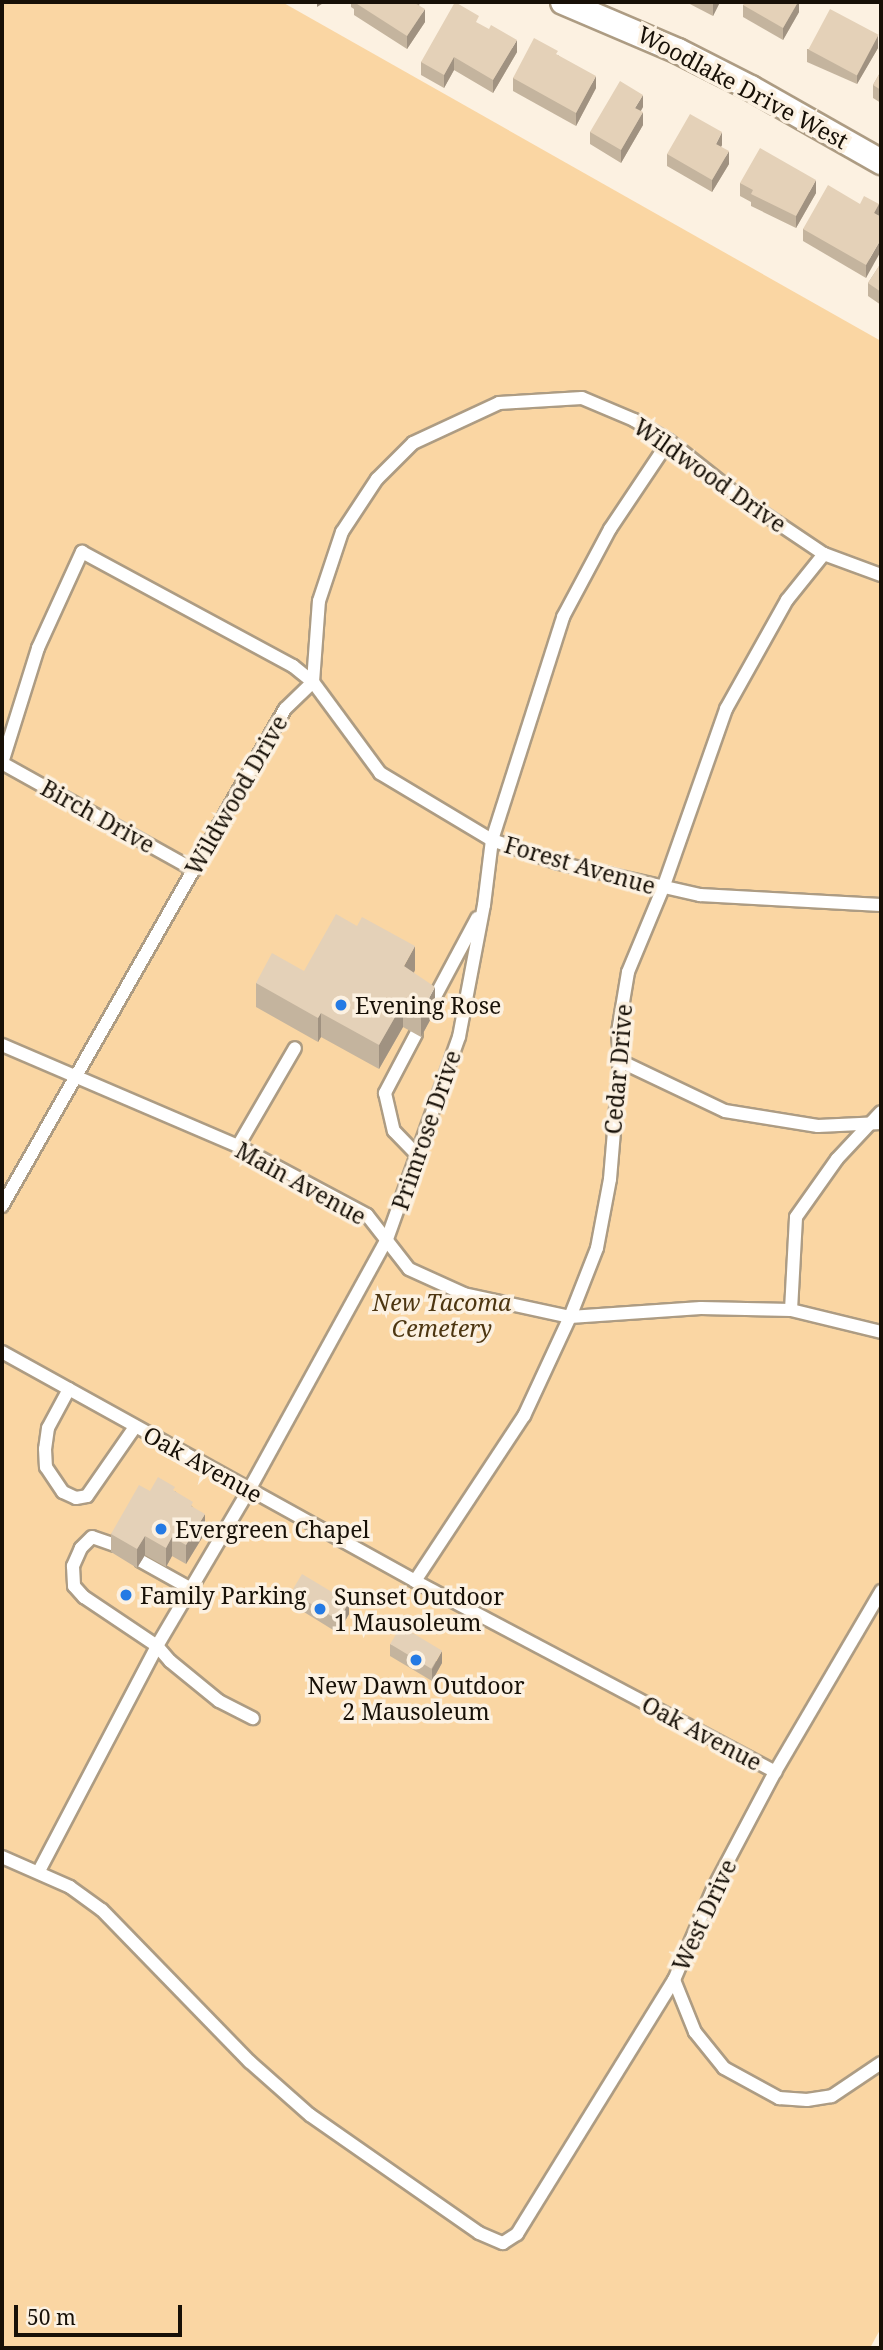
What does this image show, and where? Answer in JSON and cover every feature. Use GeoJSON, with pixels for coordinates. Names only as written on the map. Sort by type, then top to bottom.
{"type":"FeatureCollection","features":[{"type":"Feature","properties":{"kind":"street","name":"Woodlake Drive West"},"geometry":{"type":"LineString","coordinates":[[563,2],[624,25],[690,57],[881,162]]}},
{"type":"Feature","properties":{"kind":"lane","name":"Wildwood Drive"},"geometry":{"type":"LineString","coordinates":[[2,1206],[285,709],[313,682],[319,601],[342,532],[377,479],[413,443],[499,403],[582,398],[634,420],[669,441],[745,501],[824,554],[881,575]]}},
{"type":"Feature","properties":{"kind":"lane","name":"Primrose Drive"},"geometry":{"type":"LineString","coordinates":[[39,1871],[157,1646],[249,1490],[387,1239],[459,1037],[484,905],[492,840],[563,617],[610,529],[669,441]]}},
{"type":"Feature","properties":{"kind":"lane","name":"Forest Avenue"},"geometry":{"type":"LineString","coordinates":[[2,763],[38,648],[82,552],[293,666],[313,682],[380,773],[492,840],[559,863],[700,895],[881,905]]}},
{"type":"Feature","properties":{"kind":"lane","name":"Cedar Drive"},"geometry":{"type":"LineString","coordinates":[[415,1581],[524,1416],[570,1317],[597,1248],[605,1209],[620,1061],[618,1032],[628,972],[663,888],[726,709],[787,600],[824,554]]}},
{"type":"Feature","properties":{"kind":"lane","name":"Birch Drive"},"geometry":{"type":"LineString","coordinates":[[2,763],[194,870]]}},
{"type":"Feature","properties":{"kind":"lane"},"geometry":{"type":"LineString","coordinates":[[429,1008],[484,905]]}},
{"type":"Feature","properties":{"kind":"lane"},"geometry":{"type":"LineString","coordinates":[[416,1034],[385,1093],[394,1130],[418,1156]]}},
{"type":"Feature","properties":{"kind":"lane","name":"Main Avenue"},"geometry":{"type":"LineString","coordinates":[[2,1045],[238,1146],[367,1215],[409,1269],[464,1294],[570,1317],[701,1308],[791,1310],[881,1332]]}},
{"type":"Feature","properties":{"kind":"lane"},"geometry":{"type":"LineString","coordinates":[[238,1146],[295,1048]]}},
{"type":"Feature","properties":{"kind":"lane"},"geometry":{"type":"LineString","coordinates":[[620,1061],[725,1111],[818,1126],[881,1124]]}},
{"type":"Feature","properties":{"kind":"lane"},"geometry":{"type":"LineString","coordinates":[[791,1310],[796,1217],[837,1159],[865,1126],[881,1112]]}},
{"type":"Feature","properties":{"kind":"lane","name":"Oak Avenue"},"geometry":{"type":"LineString","coordinates":[[2,1352],[415,1581],[775,1772]]}},
{"type":"Feature","properties":{"kind":"lane"},"geometry":{"type":"LineString","coordinates":[[69,1389],[48,1428],[45,1449],[46,1467],[63,1492],[76,1498],[87,1496],[135,1427]]}},
{"type":"Feature","properties":{"kind":"lane"},"geometry":{"type":"LineString","coordinates":[[115,1545],[92,1537],[81,1548],[73,1566],[74,1586],[84,1597],[157,1646],[170,1661],[219,1700],[253,1718]]}},
{"type":"Feature","properties":{"kind":"lane"},"geometry":{"type":"LineString","coordinates":[[141,1561],[191,1589]]}},
{"type":"Feature","properties":{"kind":"lane","name":"West Drive"},"geometry":{"type":"LineString","coordinates":[[39,1871],[70,1887],[102,1910],[250,2062],[310,2115],[479,2232],[503,2242],[517,2234],[674,1980],[713,1889],[775,1772],[881,1591]]}},
{"type":"Feature","properties":{"kind":"lane"},"geometry":{"type":"LineString","coordinates":[[2,1857],[39,1871]]}},
{"type":"Feature","properties":{"kind":"lane"},"geometry":{"type":"LineString","coordinates":[[674,1980],[695,2032],[724,2068],[779,2098],[807,2100],[831,2096],[881,2063]]}},
{"type":"Feature","properties":{"kind":"green space","name":"New Tacoma Cemetery"},"geometry":{"type":"Polygon","coordinates":[[[2,2],[282,2],[881,341],[881,2328],[870,2348],[2,2348],[2,2]]]}},
{"type":"Feature","properties":{"kind":"building"},"geometry":{"type":"Polygon","coordinates":[[[354,2],[413,2],[425,9],[407,36],[354,2]]]}},
{"type":"Feature","properties":{"kind":"building"},"geometry":{"type":"Polygon","coordinates":[[[455,2],[479,16],[476,22],[489,29],[491,25],[517,40],[493,80],[454,57],[444,75],[421,62],[455,2]]]}},
{"type":"Feature","properties":{"kind":"building"},"geometry":{"type":"Polygon","coordinates":[[[745,2],[798,2],[783,28],[743,5],[745,2]]]}},
{"type":"Feature","properties":{"kind":"building"},"geometry":{"type":"Polygon","coordinates":[[[830,9],[879,35],[857,75],[808,50],[830,9]]]}},
{"type":"Feature","properties":{"kind":"building"},"geometry":{"type":"Polygon","coordinates":[[[534,38],[558,51],[556,54],[596,76],[576,113],[513,78],[534,38]]]}},
{"type":"Feature","properties":{"kind":"building"},"geometry":{"type":"Polygon","coordinates":[[[881,71],[881,90],[873,85],[881,71]]]}},
{"type":"Feature","properties":{"kind":"building"},"geometry":{"type":"Polygon","coordinates":[[[620,81],[643,95],[635,108],[643,112],[621,150],[590,132],[620,81]]]}},
{"type":"Feature","properties":{"kind":"building"},"geometry":{"type":"Polygon","coordinates":[[[690,114],[722,132],[716,144],[729,151],[712,180],[667,154],[690,114]]]}},
{"type":"Feature","properties":{"kind":"building"},"geometry":{"type":"Polygon","coordinates":[[[760,148],[816,180],[796,216],[751,194],[753,190],[740,183],[760,148]]]}},
{"type":"Feature","properties":{"kind":"building"},"geometry":{"type":"Polygon","coordinates":[[[828,185],[860,204],[864,196],[879,204],[874,213],[881,217],[881,239],[866,265],[803,229],[828,185]]]}},
{"type":"Feature","properties":{"kind":"building"},"geometry":{"type":"Polygon","coordinates":[[[881,263],[881,292],[868,283],[881,263]]]}},
{"type":"Feature","properties":{"kind":"building","name":"Evening Rose"},"geometry":{"type":"Polygon","coordinates":[[[336,914],[357,926],[362,917],[415,946],[404,966],[435,987],[421,1013],[403,1003],[379,1045],[321,1013],[318,1018],[256,983],[272,953],[304,971],[336,914]]]}},
{"type":"Feature","properties":{"kind":"building"},"geometry":{"type":"Polygon","coordinates":[[[158,1477],[175,1487],[173,1490],[193,1502],[191,1506],[205,1514],[186,1545],[172,1537],[166,1548],[145,1536],[137,1549],[111,1534],[139,1485],[150,1491],[158,1477]]]}},
{"type":"Feature","properties":{"kind":"building"},"geometry":{"type":"Polygon","coordinates":[[[302,1574],[349,1602],[338,1620],[291,1592],[302,1574]]]}},
{"type":"Feature","properties":{"kind":"building"},"geometry":{"type":"Polygon","coordinates":[[[401,1626],[442,1651],[431,1669],[390,1644],[401,1626]]]}},
{"type":"Feature","properties":{"kind":"place","name":"Evening Rose"},"geometry":{"type":"Point","coordinates":[341,1005]}},
{"type":"Feature","properties":{"kind":"place","name":"Evergreen Chapel"},"geometry":{"type":"Point","coordinates":[161,1529]}},
{"type":"Feature","properties":{"kind":"place","name":"Family Parking"},"geometry":{"type":"Point","coordinates":[126,1595]}},
{"type":"Feature","properties":{"kind":"place","name":"Sunset Outdoor 1 Mausoleum"},"geometry":{"type":"Point","coordinates":[320,1609]}},
{"type":"Feature","properties":{"kind":"place","name":"New Dawn Outdoor 2 Mausoleum"},"geometry":{"type":"Point","coordinates":[416,1660]}}]}
